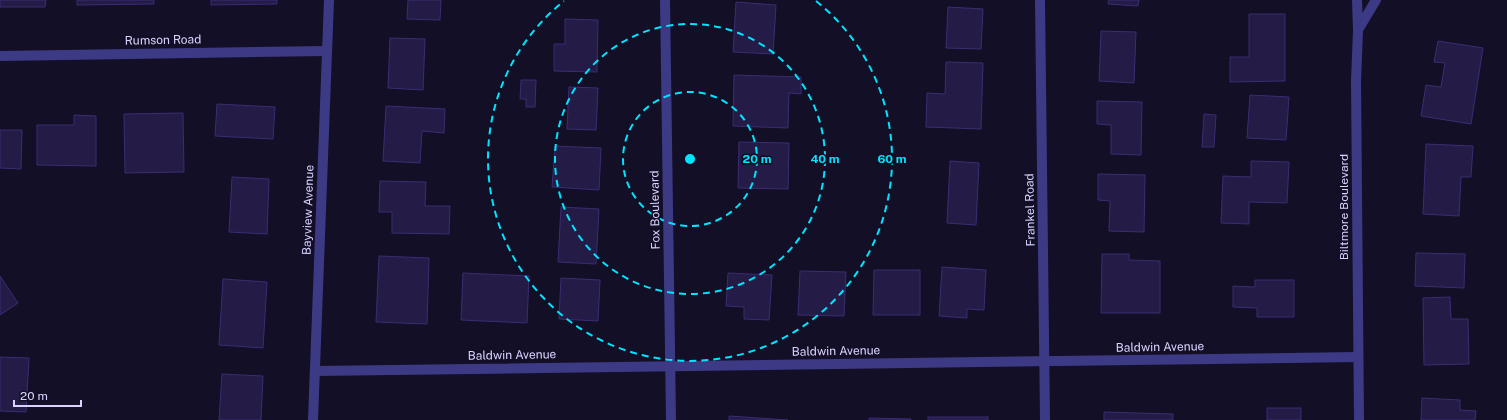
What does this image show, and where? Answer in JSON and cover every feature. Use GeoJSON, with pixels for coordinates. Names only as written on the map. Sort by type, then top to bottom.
{"type":"FeatureCollection","features":[{"type":"Feature","properties":{"kind":"street","name":"Bayview Avenue"},"geometry":{"type":"LineString","coordinates":[[313,420],[329,0]]}},
{"type":"Feature","properties":{"kind":"street","name":"Fox Boulevard"},"geometry":{"type":"LineString","coordinates":[[665,0],[671,420]]}},
{"type":"Feature","properties":{"kind":"street","name":"Frankel Road"},"geometry":{"type":"LineString","coordinates":[[1040,0],[1045,420]]}},
{"type":"Feature","properties":{"kind":"street"},"geometry":{"type":"LineString","coordinates":[[1357,0],[1358,30]]}},
{"type":"Feature","properties":{"kind":"street","name":"Biltmore Boulevard"},"geometry":{"type":"LineString","coordinates":[[1359,420],[1356,81],[1358,30],[1376,0]]}},
{"type":"Feature","properties":{"kind":"street","name":"Rumson Road"},"geometry":{"type":"LineString","coordinates":[[0,56],[327,51]]}},
{"type":"Feature","properties":{"kind":"street","name":"Baldwin Avenue"},"geometry":{"type":"LineString","coordinates":[[315,371],[1358,357]]}},
{"type":"Feature","properties":{"kind":"building"},"geometry":{"type":"Polygon","coordinates":[[[0,0],[46,0],[45,7],[0,7],[0,0]]]}},
{"type":"Feature","properties":{"kind":"building"},"geometry":{"type":"Polygon","coordinates":[[[77,0],[154,0],[154,4],[77,5],[77,0]]]}},
{"type":"Feature","properties":{"kind":"building"},"geometry":{"type":"Polygon","coordinates":[[[211,0],[277,0],[277,4],[211,5],[211,0]]]}},
{"type":"Feature","properties":{"kind":"building"},"geometry":{"type":"Polygon","coordinates":[[[408,0],[441,0],[440,20],[407,19],[408,0]]]}},
{"type":"Feature","properties":{"kind":"building"},"geometry":{"type":"Polygon","coordinates":[[[1109,0],[1139,0],[1138,6],[1108,4],[1109,0]]]}},
{"type":"Feature","properties":{"kind":"building"},"geometry":{"type":"Polygon","coordinates":[[[736,2],[776,5],[773,54],[733,52],[736,2]]]}},
{"type":"Feature","properties":{"kind":"building"},"geometry":{"type":"Polygon","coordinates":[[[948,7],[983,9],[981,49],[946,48],[948,7]]]}},
{"type":"Feature","properties":{"kind":"building"},"geometry":{"type":"Polygon","coordinates":[[[1249,14],[1285,14],[1285,81],[1230,82],[1230,57],[1249,57],[1249,14]]]}},
{"type":"Feature","properties":{"kind":"building"},"geometry":{"type":"Polygon","coordinates":[[[565,19],[598,20],[597,72],[554,71],[554,44],[565,44],[565,19]]]}},
{"type":"Feature","properties":{"kind":"building"},"geometry":{"type":"Polygon","coordinates":[[[1101,31],[1136,32],[1134,83],[1099,81],[1101,31]]]}},
{"type":"Feature","properties":{"kind":"building"},"geometry":{"type":"Polygon","coordinates":[[[390,38],[425,39],[423,90],[388,88],[390,38]]]}},
{"type":"Feature","properties":{"kind":"building"},"geometry":{"type":"Polygon","coordinates":[[[1438,41],[1483,48],[1471,124],[1421,116],[1426,85],[1441,87],[1445,63],[1434,62],[1438,41]]]}},
{"type":"Feature","properties":{"kind":"building"},"geometry":{"type":"Polygon","coordinates":[[[946,62],[983,63],[981,129],[926,127],[927,93],[945,94],[946,62]]]}},
{"type":"Feature","properties":{"kind":"building"},"geometry":{"type":"Polygon","coordinates":[[[734,75],[801,77],[801,94],[789,93],[788,128],[733,126],[734,75]]]}},
{"type":"Feature","properties":{"kind":"building"},"geometry":{"type":"Polygon","coordinates":[[[521,80],[536,80],[535,107],[526,107],[526,99],[520,99],[521,80]]]}},
{"type":"Feature","properties":{"kind":"building"},"geometry":{"type":"Polygon","coordinates":[[[569,87],[598,88],[596,130],[567,129],[569,87]]]}},
{"type":"Feature","properties":{"kind":"building"},"geometry":{"type":"Polygon","coordinates":[[[1250,95],[1289,97],[1286,140],[1247,138],[1250,95]]]}},
{"type":"Feature","properties":{"kind":"building"},"geometry":{"type":"Polygon","coordinates":[[[1097,101],[1142,102],[1141,155],[1111,154],[1111,125],[1097,124],[1097,101]]]}},
{"type":"Feature","properties":{"kind":"building"},"geometry":{"type":"Polygon","coordinates":[[[217,104],[275,107],[273,139],[215,136],[217,104]]]}},
{"type":"Feature","properties":{"kind":"building"},"geometry":{"type":"Polygon","coordinates":[[[386,106],[445,109],[444,133],[422,131],[420,163],[383,161],[386,106]]]}},
{"type":"Feature","properties":{"kind":"building"},"geometry":{"type":"Polygon","coordinates":[[[183,113],[184,172],[125,173],[124,114],[183,113]]]}},
{"type":"Feature","properties":{"kind":"building"},"geometry":{"type":"Polygon","coordinates":[[[1204,114],[1216,115],[1214,147],[1202,147],[1204,114]]]}},
{"type":"Feature","properties":{"kind":"building"},"geometry":{"type":"Polygon","coordinates":[[[74,115],[96,116],[96,166],[37,165],[37,125],[74,125],[74,115]]]}},
{"type":"Feature","properties":{"kind":"building"},"geometry":{"type":"Polygon","coordinates":[[[0,130],[22,130],[21,169],[0,168],[0,130]]]}},
{"type":"Feature","properties":{"kind":"building"},"geometry":{"type":"Polygon","coordinates":[[[739,142],[789,143],[788,189],[738,188],[739,142]]]}},
{"type":"Feature","properties":{"kind":"building"},"geometry":{"type":"Polygon","coordinates":[[[1426,144],[1473,146],[1471,177],[1461,177],[1459,216],[1423,214],[1426,144]]]}},
{"type":"Feature","properties":{"kind":"building"},"geometry":{"type":"Polygon","coordinates":[[[555,146],[601,148],[599,190],[552,187],[555,146]]]}},
{"type":"Feature","properties":{"kind":"building"},"geometry":{"type":"Polygon","coordinates":[[[950,161],[979,163],[976,225],[947,223],[950,161]]]}},
{"type":"Feature","properties":{"kind":"building"},"geometry":{"type":"Polygon","coordinates":[[[1251,161],[1289,162],[1287,203],[1249,202],[1249,224],[1221,223],[1223,176],[1251,177],[1251,161]]]}},
{"type":"Feature","properties":{"kind":"building"},"geometry":{"type":"Polygon","coordinates":[[[1098,174],[1145,175],[1144,232],[1109,231],[1110,201],[1098,200],[1098,174]]]}},
{"type":"Feature","properties":{"kind":"building"},"geometry":{"type":"Polygon","coordinates":[[[232,177],[269,179],[267,234],[229,232],[232,177]]]}},
{"type":"Feature","properties":{"kind":"building"},"geometry":{"type":"Polygon","coordinates":[[[380,181],[426,182],[425,206],[450,206],[449,234],[392,233],[392,212],[379,212],[380,181]]]}},
{"type":"Feature","properties":{"kind":"building"},"geometry":{"type":"Polygon","coordinates":[[[561,207],[599,209],[596,264],[558,262],[561,207]]]}},
{"type":"Feature","properties":{"kind":"building"},"geometry":{"type":"Polygon","coordinates":[[[1416,253],[1465,254],[1464,288],[1415,286],[1416,253]]]}},
{"type":"Feature","properties":{"kind":"building"},"geometry":{"type":"Polygon","coordinates":[[[1102,254],[1129,254],[1129,260],[1160,261],[1160,313],[1101,313],[1102,254]]]}},
{"type":"Feature","properties":{"kind":"building"},"geometry":{"type":"Polygon","coordinates":[[[379,256],[429,258],[427,324],[376,322],[379,256]]]}},
{"type":"Feature","properties":{"kind":"building"},"geometry":{"type":"Polygon","coordinates":[[[942,267],[986,270],[984,310],[967,309],[967,318],[939,316],[942,267]]]}},
{"type":"Feature","properties":{"kind":"building"},"geometry":{"type":"Polygon","coordinates":[[[874,270],[920,270],[920,315],[873,315],[874,270]]]}},
{"type":"Feature","properties":{"kind":"building"},"geometry":{"type":"Polygon","coordinates":[[[800,271],[846,272],[844,316],[798,315],[800,271]]]}},
{"type":"Feature","properties":{"kind":"building"},"geometry":{"type":"Polygon","coordinates":[[[463,273],[529,276],[527,323],[461,320],[463,273]]]}},
{"type":"Feature","properties":{"kind":"building"},"geometry":{"type":"Polygon","coordinates":[[[728,273],[772,275],[769,320],[744,319],[744,307],[726,306],[728,273]]]}},
{"type":"Feature","properties":{"kind":"building"},"geometry":{"type":"Polygon","coordinates":[[[0,276],[18,303],[0,315],[0,276]]]}},
{"type":"Feature","properties":{"kind":"building"},"geometry":{"type":"Polygon","coordinates":[[[561,278],[600,280],[598,321],[559,319],[561,278]]]}},
{"type":"Feature","properties":{"kind":"building"},"geometry":{"type":"Polygon","coordinates":[[[223,279],[267,282],[263,348],[219,345],[223,279]]]}},
{"type":"Feature","properties":{"kind":"building"},"geometry":{"type":"Polygon","coordinates":[[[1255,280],[1294,280],[1294,317],[1257,317],[1257,308],[1233,307],[1233,286],[1255,287],[1255,280]]]}},
{"type":"Feature","properties":{"kind":"building"},"geometry":{"type":"Polygon","coordinates":[[[1450,297],[1451,319],[1468,319],[1469,364],[1424,365],[1423,298],[1450,297]]]}},
{"type":"Feature","properties":{"kind":"building"},"geometry":{"type":"Polygon","coordinates":[[[0,357],[29,358],[26,412],[0,411],[0,357]]]}},
{"type":"Feature","properties":{"kind":"building"},"geometry":{"type":"Polygon","coordinates":[[[222,374],[263,376],[261,420],[219,420],[222,374]]]}},
{"type":"Feature","properties":{"kind":"building"},"geometry":{"type":"Polygon","coordinates":[[[1422,398],[1460,400],[1460,410],[1476,411],[1475,420],[1421,420],[1422,398]]]}},
{"type":"Feature","properties":{"kind":"building"},"geometry":{"type":"Polygon","coordinates":[[[1267,408],[1301,408],[1301,420],[1267,420],[1267,408]]]}},
{"type":"Feature","properties":{"kind":"building"},"geometry":{"type":"Polygon","coordinates":[[[1104,412],[1173,414],[1173,420],[1104,420],[1104,412]]]}},
{"type":"Feature","properties":{"kind":"building"},"geometry":{"type":"Polygon","coordinates":[[[729,416],[788,420],[729,420],[729,416]]]}},
{"type":"Feature","properties":{"kind":"building"},"geometry":{"type":"Polygon","coordinates":[[[928,417],[988,417],[988,420],[928,420],[928,417]]]}},
{"type":"Feature","properties":{"kind":"building"},"geometry":{"type":"Polygon","coordinates":[[[869,418],[911,419],[911,420],[869,420],[869,418]]]}}]}
